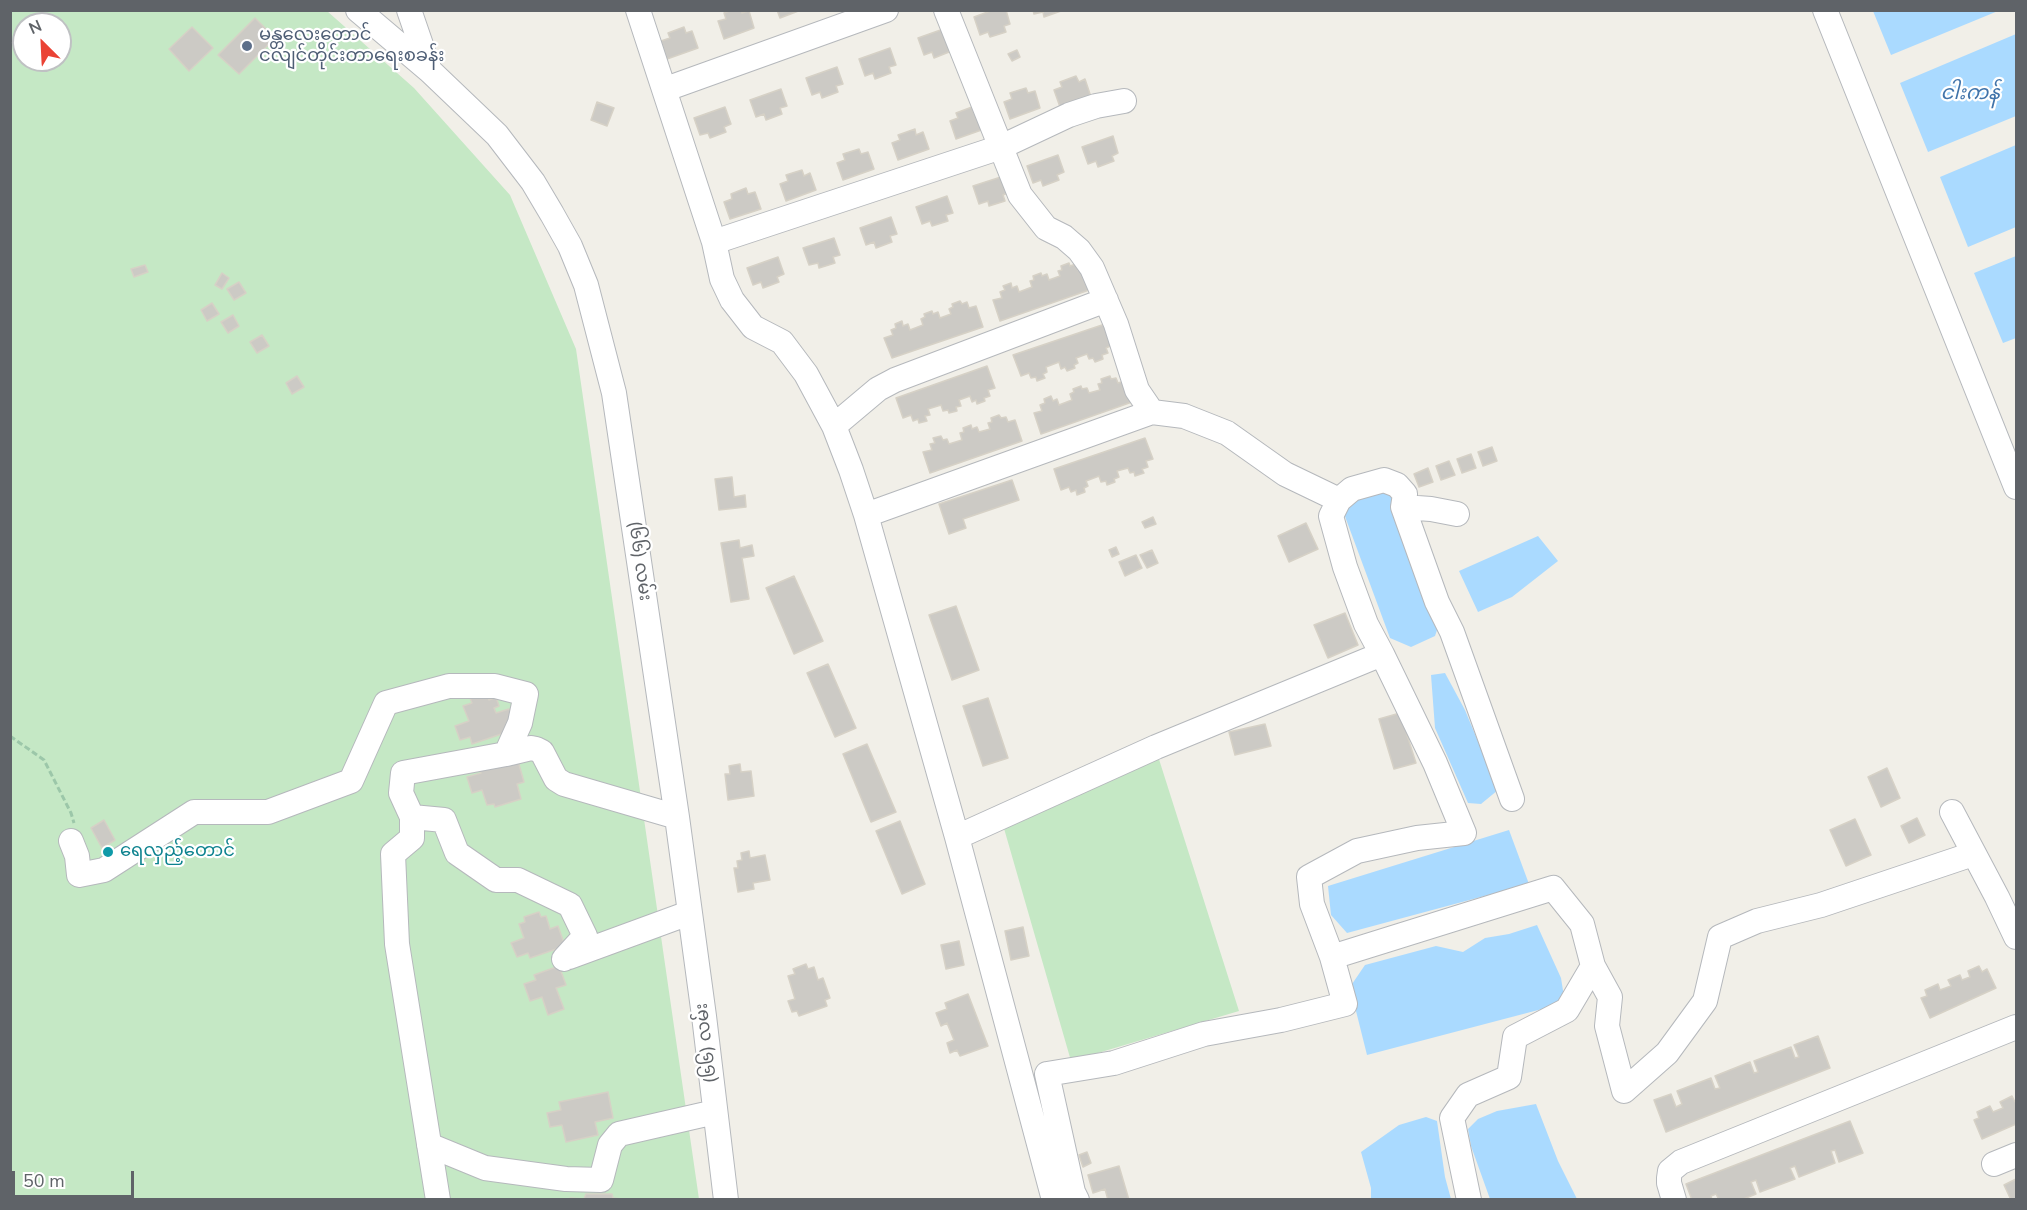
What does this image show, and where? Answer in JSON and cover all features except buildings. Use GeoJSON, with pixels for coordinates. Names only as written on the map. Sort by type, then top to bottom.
{"type":"FeatureCollection","features":[{"type":"Feature","properties":{"kind":"street","name":"(၆၆) လမ်း"},"geometry":{"type":"LineString","coordinates":[[358,10],[430,71],[497,135],[552,214],[570,246],[586,285],[614,393],[677,817],[726,1200]]}},
{"type":"Feature","properties":{"kind":"street"},"geometry":{"type":"LineString","coordinates":[[409,10],[430,71]]}},
{"type":"Feature","properties":{"kind":"street"},"geometry":{"type":"LineString","coordinates":[[638,10],[666,89],[714,242],[722,279],[732,300],[753,327],[782,342],[806,374],[834,426],[866,515],[957,837],[1054,1200]]}},
{"type":"Feature","properties":{"kind":"street"},"geometry":{"type":"LineString","coordinates":[[666,89],[886,10]]}},
{"type":"Feature","properties":{"kind":"street"},"geometry":{"type":"LineString","coordinates":[[946,10],[1020,195],[1046,228],[1064,237],[1092,268],[1116,324],[1137,390],[1152,412]]}},
{"type":"Feature","properties":{"kind":"street"},"geometry":{"type":"LineString","coordinates":[[1825,10],[2016,487]]}},
{"type":"Feature","properties":{"kind":"street"},"geometry":{"type":"LineString","coordinates":[[714,242],[1001,147],[1096,106],[1124,101]]}},
{"type":"Feature","properties":{"kind":"street"},"geometry":{"type":"LineString","coordinates":[[834,426],[878,389],[895,380],[1106,300]]}},
{"type":"Feature","properties":{"kind":"street"},"geometry":{"type":"LineString","coordinates":[[866,515],[1152,412],[1185,416],[1227,433],[1285,474],[1339,500]]}},
{"type":"Feature","properties":{"kind":"street"},"geometry":{"type":"LineString","coordinates":[[1077,1200],[1073,1192],[1047,1074],[1114,1063],[1204,1034],[1281,1020],[1345,1004],[1332,957],[1312,904],[1309,877],[1357,851],[1417,838],[1464,834],[1435,763],[1383,654],[1366,624],[1332,527],[1331,516],[1339,500],[1352,489],[1384,480],[1397,485],[1405,494],[1403,507],[1437,602],[1452,632],[1512,799]]}},
{"type":"Feature","properties":{"kind":"street"},"geometry":{"type":"LineString","coordinates":[[1403,507],[1457,514]]}},
{"type":"Feature","properties":{"kind":"street"},"geometry":{"type":"LineString","coordinates":[[957,837],[1156,747],[1383,654]]}},
{"type":"Feature","properties":{"kind":"street"},"geometry":{"type":"LineString","coordinates":[[71,841],[77,856],[79,875],[104,870],[194,812],[268,812],[351,781],[386,703],[449,686],[495,686],[526,694],[520,723],[506,754]]}},
{"type":"Feature","properties":{"kind":"street"},"geometry":{"type":"LineString","coordinates":[[438,1200],[397,944],[393,854],[412,838],[412,817],[401,793],[403,773],[506,754],[531,747],[542,752],[556,780],[564,784],[677,817]]}},
{"type":"Feature","properties":{"kind":"street"},"geometry":{"type":"LineString","coordinates":[[1952,812],[1973,854],[2007,893],[2016,938]]}},
{"type":"Feature","properties":{"kind":"street"},"geometry":{"type":"LineString","coordinates":[[412,817],[444,819],[457,853],[496,880],[519,880],[570,905],[585,936],[564,959],[689,913]]}},
{"type":"Feature","properties":{"kind":"street"},"geometry":{"type":"LineString","coordinates":[[1332,957],[1553,888],[1582,924],[1593,966],[1610,997],[1607,1026],[1624,1091],[1667,1053],[1705,1001],[1720,937],[1757,921],[1821,905],[1973,854]]}},
{"type":"Feature","properties":{"kind":"street"},"geometry":{"type":"LineString","coordinates":[[1469,1200],[1452,1118],[1468,1095],[1509,1077],[1515,1037],[1567,1010],[1593,966]]}},
{"type":"Feature","properties":{"kind":"street"},"geometry":{"type":"LineString","coordinates":[[1674,1200],[1669,1183],[1670,1171],[1681,1162],[2016,1027]]}},
{"type":"Feature","properties":{"kind":"street"},"geometry":{"type":"LineString","coordinates":[[429,1145],[485,1168],[566,1179],[601,1180],[610,1145],[619,1134],[715,1112]]}},
{"type":"Feature","properties":{"kind":"street"},"geometry":{"type":"LineString","coordinates":[[1994,1164],[2016,1155]]}},
{"type":"Feature","properties":{"kind":"path"},"geometry":{"type":"LineString","coordinates":[[10,736],[44,760],[72,813],[77,830],[71,841]]}},
{"type":"Feature","properties":{"kind":"green space"},"geometry":{"type":"Polygon","coordinates":[[[10,11],[327,11],[414,88],[510,195],[576,349],[699,1199],[11,1199],[10,11]]]}},
{"type":"Feature","properties":{"kind":"green space"},"geometry":{"type":"Polygon","coordinates":[[[1157,753],[1239,1011],[1071,1061],[1003,825],[1157,753]]]}},
{"type":"Feature","properties":{"kind":"water","name":"ငါးကန်"},"geometry":{"type":"Polygon","coordinates":[[[1873,11],[1998,11],[1891,55],[1873,11]]]}},
{"type":"Feature","properties":{"kind":"water","name":"ငါးကန်"},"geometry":{"type":"Polygon","coordinates":[[[2016,34],[2016,116],[1928,152],[1900,83],[2016,34]]]}},
{"type":"Feature","properties":{"kind":"water","name":"ငါးကန်"},"geometry":{"type":"Polygon","coordinates":[[[2016,145],[2016,227],[1968,247],[1940,177],[2016,145]]]}},
{"type":"Feature","properties":{"kind":"water"},"geometry":{"type":"Polygon","coordinates":[[[2016,256],[2016,338],[2003,343],[1974,273],[2016,256]]]}},
{"type":"Feature","properties":{"kind":"water"},"geometry":{"type":"Polygon","coordinates":[[[1377,489],[1390,493],[1438,627],[1435,636],[1411,647],[1390,638],[1343,511],[1355,497],[1377,489]]]}},
{"type":"Feature","properties":{"kind":"water"},"geometry":{"type":"Polygon","coordinates":[[[1538,536],[1558,561],[1512,597],[1478,612],[1459,571],[1538,536]]]}},
{"type":"Feature","properties":{"kind":"water"},"geometry":{"type":"Polygon","coordinates":[[[1445,673],[1465,710],[1498,790],[1481,804],[1468,803],[1435,728],[1431,675],[1445,673]]]}},
{"type":"Feature","properties":{"kind":"water"},"geometry":{"type":"Polygon","coordinates":[[[1509,830],[1529,884],[1347,933],[1331,915],[1328,886],[1509,830]]]}},
{"type":"Feature","properties":{"kind":"water"},"geometry":{"type":"Polygon","coordinates":[[[1537,925],[1561,978],[1565,1003],[1367,1055],[1350,987],[1365,965],[1436,946],[1463,952],[1485,938],[1509,934],[1537,925]]]}},
{"type":"Feature","properties":{"kind":"water"},"geometry":{"type":"Polygon","coordinates":[[[1536,1104],[1558,1161],[1577,1199],[1490,1199],[1471,1146],[1468,1129],[1478,1119],[1497,1111],[1536,1104]]]}},
{"type":"Feature","properties":{"kind":"water"},"geometry":{"type":"Polygon","coordinates":[[[1426,1117],[1437,1121],[1445,1177],[1451,1199],[1371,1199],[1371,1188],[1361,1152],[1399,1125],[1426,1117]]]}},
{"type":"Feature","properties":{"kind":"place","name":"မန္တလေးတောင် ငလျင်တိုင်းတာရေးစခန်း"},"geometry":{"type":"Point","coordinates":[247,46]}},
{"type":"Feature","properties":{"kind":"place","name":"ရေလှည့်တောင်"},"geometry":{"type":"Point","coordinates":[108,852]}}]}
